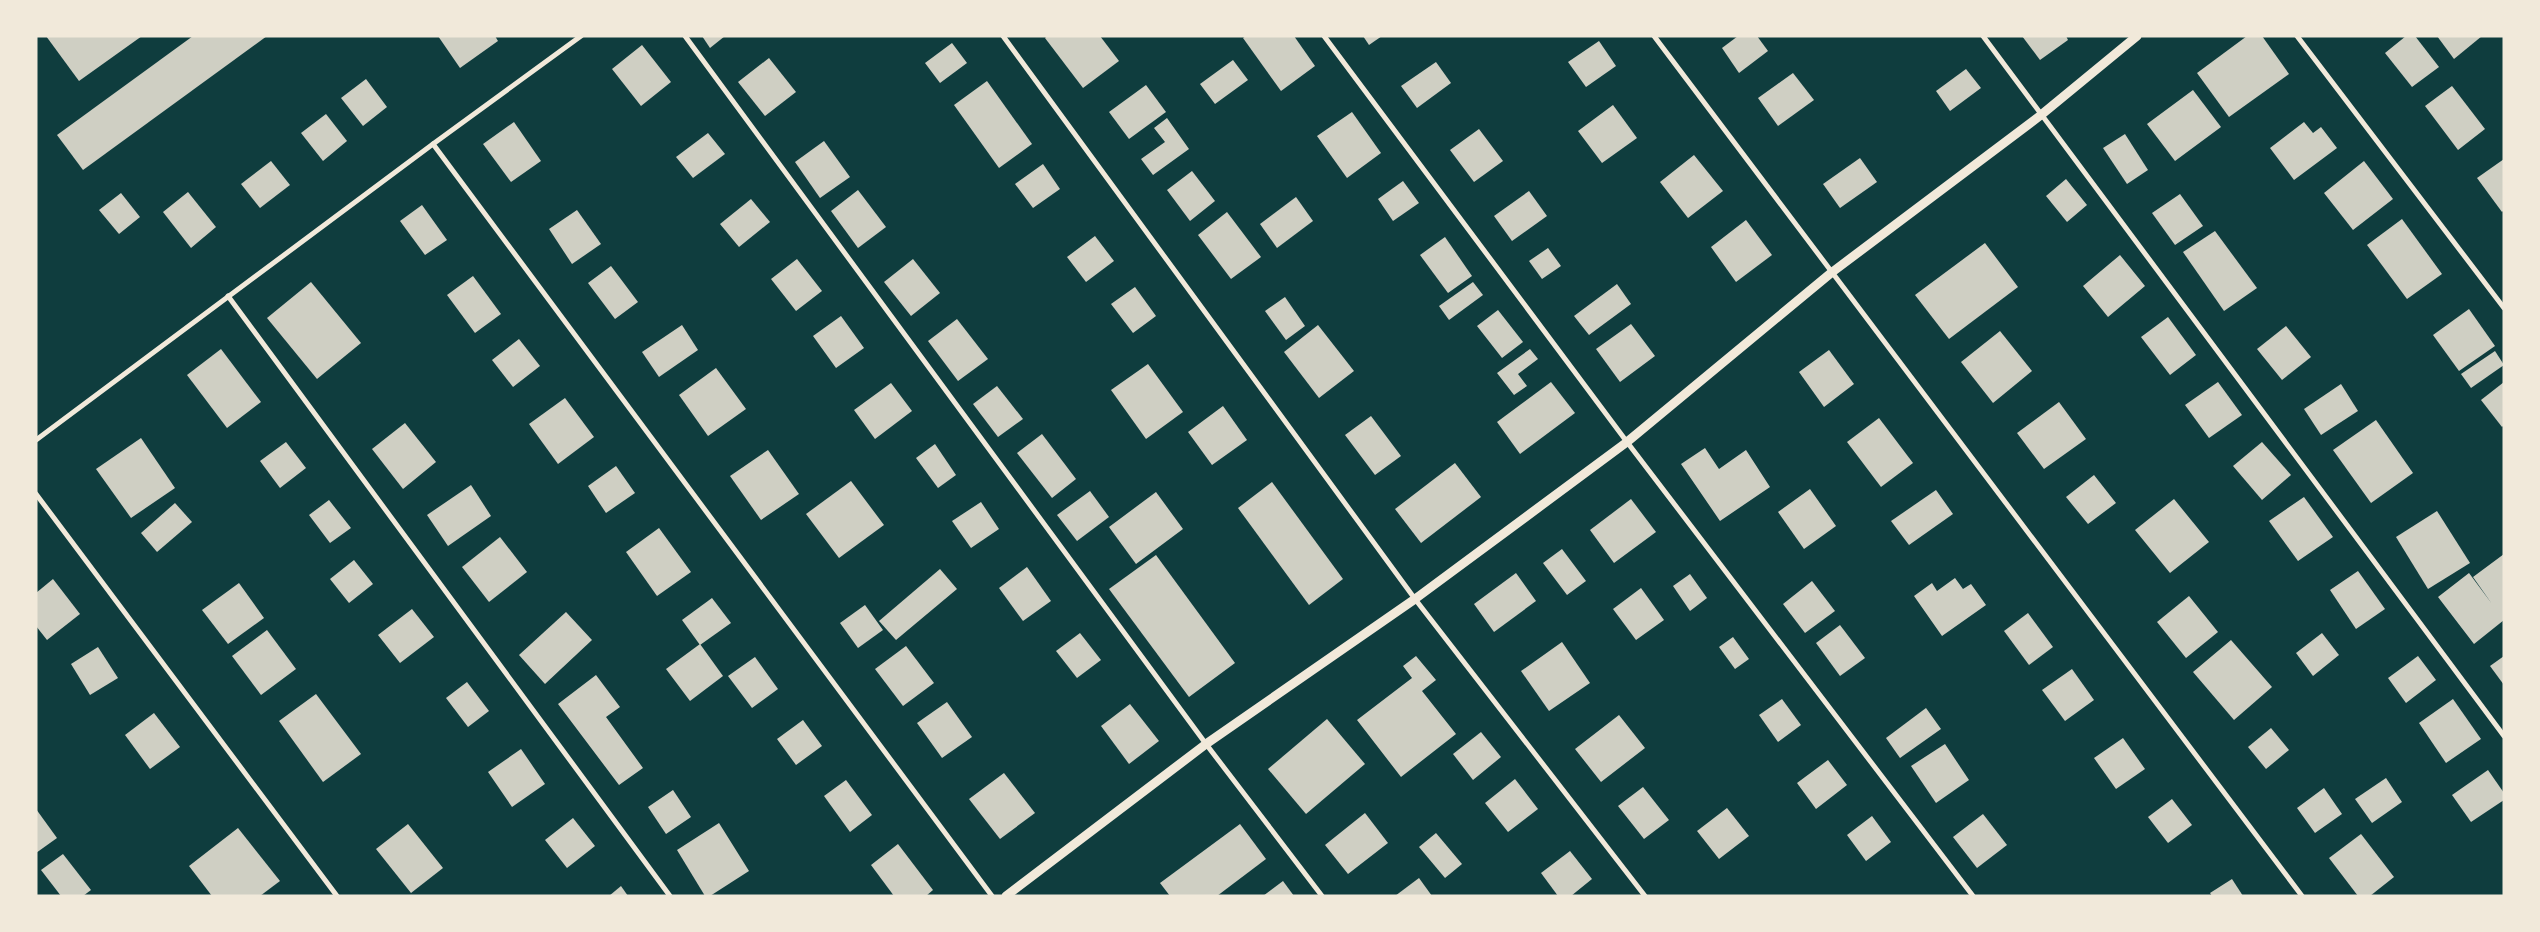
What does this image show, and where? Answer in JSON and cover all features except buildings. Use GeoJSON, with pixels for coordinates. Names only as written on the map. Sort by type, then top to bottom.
{"type":"FeatureCollection","features":[{"type":"Feature","properties":{"kind":"street"},"geometry":{"type":"LineString","coordinates":[[36,440],[581,36]]}},
{"type":"Feature","properties":{"kind":"street"},"geometry":{"type":"LineString","coordinates":[[685,36],[1206,744],[1322,896]]}},
{"type":"Feature","properties":{"kind":"street"},"geometry":{"type":"LineString","coordinates":[[1004,36],[1414,599],[1645,896]]}},
{"type":"Feature","properties":{"kind":"street"},"geometry":{"type":"LineString","coordinates":[[1324,36],[1627,442],[1973,896]]}},
{"type":"Feature","properties":{"kind":"street"},"geometry":{"type":"LineString","coordinates":[[1654,36],[2302,896]]}},
{"type":"Feature","properties":{"kind":"street"},"geometry":{"type":"LineString","coordinates":[[1983,36],[2504,736]]}},
{"type":"Feature","properties":{"kind":"street"},"geometry":{"type":"LineString","coordinates":[[1006,896],[1206,744],[1414,599],[1627,442],[1831,273],[2041,116],[2137,36]]}},
{"type":"Feature","properties":{"kind":"street"},"geometry":{"type":"LineString","coordinates":[[2298,36],[2504,308]]}},
{"type":"Feature","properties":{"kind":"street"},"geometry":{"type":"LineString","coordinates":[[433,144],[992,896]]}},
{"type":"Feature","properties":{"kind":"street"},"geometry":{"type":"LineString","coordinates":[[228,296],[670,896]]}},
{"type":"Feature","properties":{"kind":"street"},"geometry":{"type":"LineString","coordinates":[[36,494],[337,896]]}}]}
